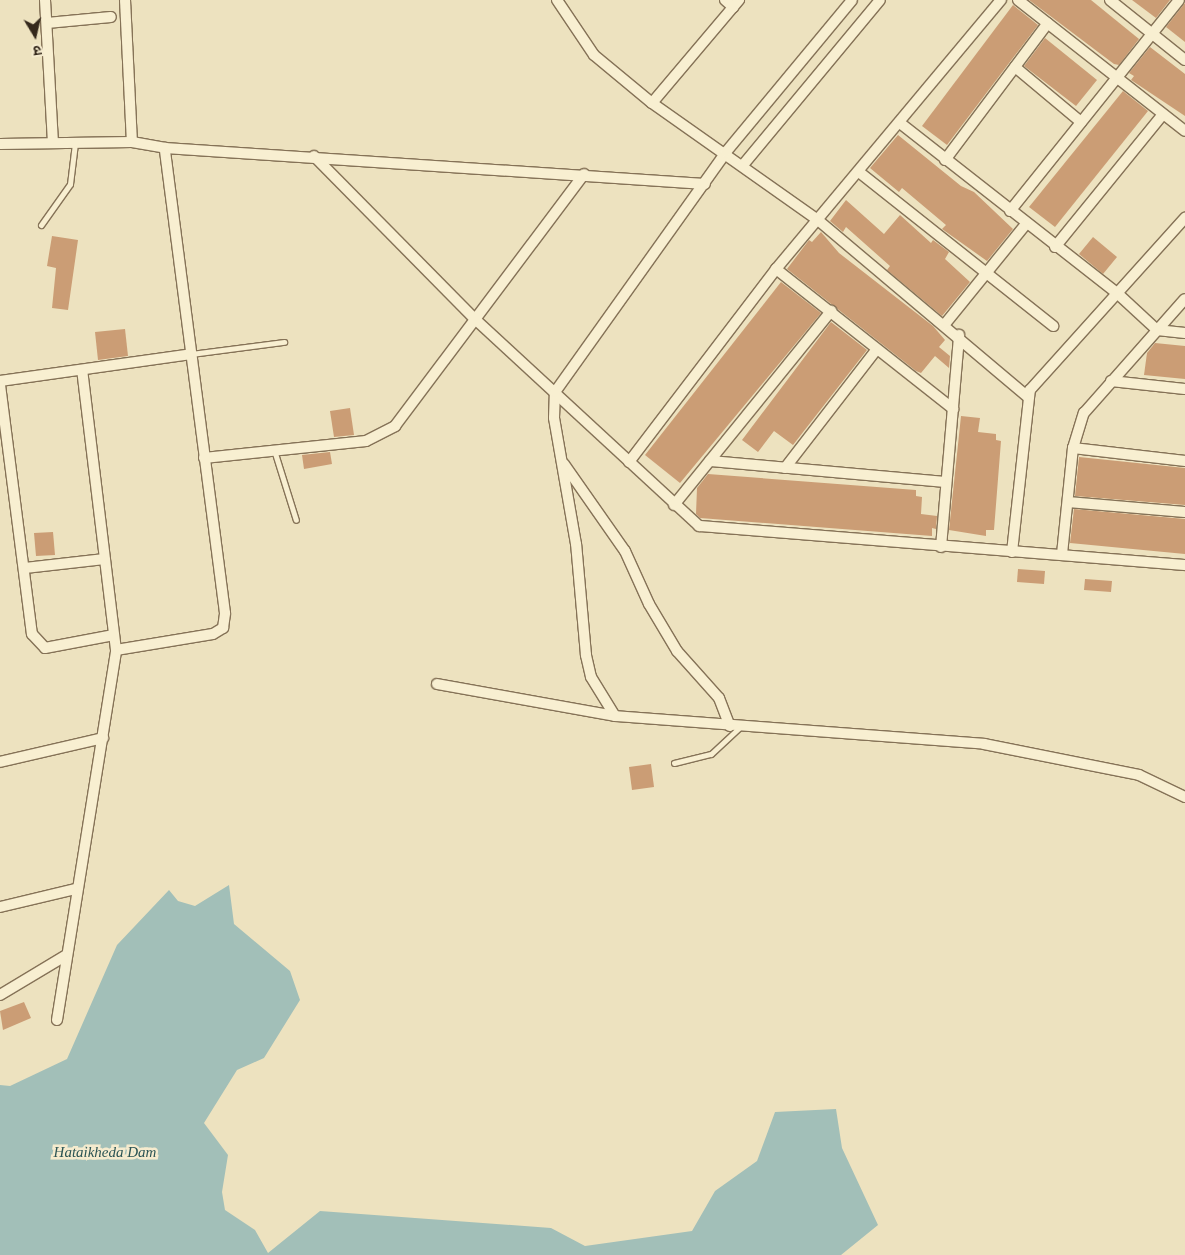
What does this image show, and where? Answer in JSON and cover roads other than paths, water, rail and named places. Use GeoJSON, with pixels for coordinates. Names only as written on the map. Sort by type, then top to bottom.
{"type":"FeatureCollection","features":[{"type":"Feature","properties":{"kind":"street"},"geometry":{"type":"LineString","coordinates":[[45,0],[53,143]]}},
{"type":"Feature","properties":{"kind":"street"},"geometry":{"type":"LineString","coordinates":[[125,0],[132,142]]}},
{"type":"Feature","properties":{"kind":"street"},"geometry":{"type":"LineString","coordinates":[[557,0],[594,55],[652,103],[726,152],[819,221],[959,335],[1028,397]]}},
{"type":"Feature","properties":{"kind":"street"},"geometry":{"type":"LineString","coordinates":[[743,165],[880,0]]}},
{"type":"Feature","properties":{"kind":"street"},"geometry":{"type":"LineString","coordinates":[[628,462],[776,269],[819,221],[1001,0]]}},
{"type":"Feature","properties":{"kind":"street"},"geometry":{"type":"LineString","coordinates":[[1018,0],[1185,131]]}},
{"type":"Feature","properties":{"kind":"street"},"geometry":{"type":"LineString","coordinates":[[1110,0],[1185,60]]}},
{"type":"Feature","properties":{"kind":"street"},"geometry":{"type":"LineString","coordinates":[[1010,211],[1179,0]]}},
{"type":"Feature","properties":{"kind":"street"},"geometry":{"type":"LineString","coordinates":[[652,103],[732,2]]}},
{"type":"Feature","properties":{"kind":"street"},"geometry":{"type":"LineString","coordinates":[[615,716],[591,678],[586,655],[580,576],[563,463],[554,418],[555,392],[726,152],[846,2]]}},
{"type":"Feature","properties":{"kind":"street"},"geometry":{"type":"LineString","coordinates":[[47,23],[110,17]]}},
{"type":"Feature","properties":{"kind":"street"},"geometry":{"type":"LineString","coordinates":[[945,160],[1048,23]]}},
{"type":"Feature","properties":{"kind":"street"},"geometry":{"type":"LineString","coordinates":[[1015,67],[1081,122]]}},
{"type":"Feature","properties":{"kind":"street"},"geometry":{"type":"LineString","coordinates":[[1055,246],[1163,114]]}},
{"type":"Feature","properties":{"kind":"street"},"geometry":{"type":"LineString","coordinates":[[900,123],[1026,224],[1117,292],[1157,330],[1185,334]]}},
{"type":"Feature","properties":{"kind":"street"},"geometry":{"type":"LineString","coordinates":[[0,144],[132,142],[165,148],[584,174],[705,184]]}},
{"type":"Feature","properties":{"kind":"street"},"geometry":{"type":"LineString","coordinates":[[116,650],[212,634],[223,628],[224,613],[165,148]]}},
{"type":"Feature","properties":{"kind":"street"},"geometry":{"type":"LineString","coordinates":[[314,156],[476,320],[674,505],[699,526],[941,547],[1062,554],[1185,565]]}},
{"type":"Feature","properties":{"kind":"street"},"geometry":{"type":"LineString","coordinates":[[859,172],[1053,326]]}},
{"type":"Feature","properties":{"kind":"street"},"geometry":{"type":"LineString","coordinates":[[204,458],[380,436],[395,426],[584,174]]}},
{"type":"Feature","properties":{"kind":"street"},"geometry":{"type":"LineString","coordinates":[[1012,552],[1028,397],[1033,385],[1185,218]]}},
{"type":"Feature","properties":{"kind":"street"},"geometry":{"type":"LineString","coordinates":[[945,324],[1026,224]]}},
{"type":"Feature","properties":{"kind":"street"},"geometry":{"type":"LineString","coordinates":[[776,269],[952,409]]}},
{"type":"Feature","properties":{"kind":"street"},"geometry":{"type":"LineString","coordinates":[[1062,554],[1073,448],[1084,413],[1185,299]]}},
{"type":"Feature","properties":{"kind":"street"},"geometry":{"type":"LineString","coordinates":[[674,505],[831,311]]}},
{"type":"Feature","properties":{"kind":"street"},"geometry":{"type":"LineString","coordinates":[[941,547],[959,335]]}},
{"type":"Feature","properties":{"kind":"street"},"geometry":{"type":"LineString","coordinates":[[785,468],[878,349]]}},
{"type":"Feature","properties":{"kind":"street"},"geometry":{"type":"LineString","coordinates":[[114,635],[45,648],[32,634],[0,383],[191,354]]}},
{"type":"Feature","properties":{"kind":"street"},"geometry":{"type":"LineString","coordinates":[[58,1020],[65,956],[103,738],[116,650],[82,370]]}},
{"type":"Feature","properties":{"kind":"street"},"geometry":{"type":"LineString","coordinates":[[1111,381],[1185,388]]}},
{"type":"Feature","properties":{"kind":"street"},"geometry":{"type":"LineString","coordinates":[[1073,448],[1185,462]]}},
{"type":"Feature","properties":{"kind":"street"},"geometry":{"type":"LineString","coordinates":[[710,462],[946,482]]}},
{"type":"Feature","properties":{"kind":"street"},"geometry":{"type":"LineString","coordinates":[[563,463],[587,492],[625,551],[649,604],[677,651],[719,698],[735,726]]}},
{"type":"Feature","properties":{"kind":"street"},"geometry":{"type":"LineString","coordinates":[[1068,502],[1185,512]]}},
{"type":"Feature","properties":{"kind":"street"},"geometry":{"type":"LineString","coordinates":[[25,568],[104,559]]}},
{"type":"Feature","properties":{"kind":"street"},"geometry":{"type":"LineString","coordinates":[[437,684],[615,716],[984,744],[1139,775],[1185,797]]}},
{"type":"Feature","properties":{"kind":"street"},"geometry":{"type":"LineString","coordinates":[[0,762],[103,738]]}},
{"type":"Feature","properties":{"kind":"street"},"geometry":{"type":"LineString","coordinates":[[0,907],[76,888]]}},
{"type":"Feature","properties":{"kind":"street"},"geometry":{"type":"LineString","coordinates":[[0,996],[65,956]]}},
{"type":"Feature","properties":{"kind":"lane"},"geometry":{"type":"LineString","coordinates":[[41,225],[70,184],[75,143]]}},
{"type":"Feature","properties":{"kind":"lane"},"geometry":{"type":"LineString","coordinates":[[191,354],[284,342]]}},
{"type":"Feature","properties":{"kind":"lane"},"geometry":{"type":"LineString","coordinates":[[274,450],[296,520]]}},
{"type":"Feature","properties":{"kind":"lane"},"geometry":{"type":"LineString","coordinates":[[674,763],[711,754],[735,726]]}},
{"type":"Feature","properties":{"kind":"water","name":"Hataikheda Dam"},"geometry":{"type":"Polygon","coordinates":[[[229,885],[234,924],[290,971],[300,1000],[264,1058],[237,1070],[204,1123],[228,1155],[222,1192],[225,1210],[255,1230],[268,1253],[320,1211],[551,1228],[585,1246],[692,1231],[715,1191],[757,1161],[775,1112],[836,1109],[842,1148],[878,1225],[841,1255],[0,1255],[0,1085],[10,1086],[67,1059],[117,945],[169,890],[178,901],[195,906],[229,885]]]}}]}
